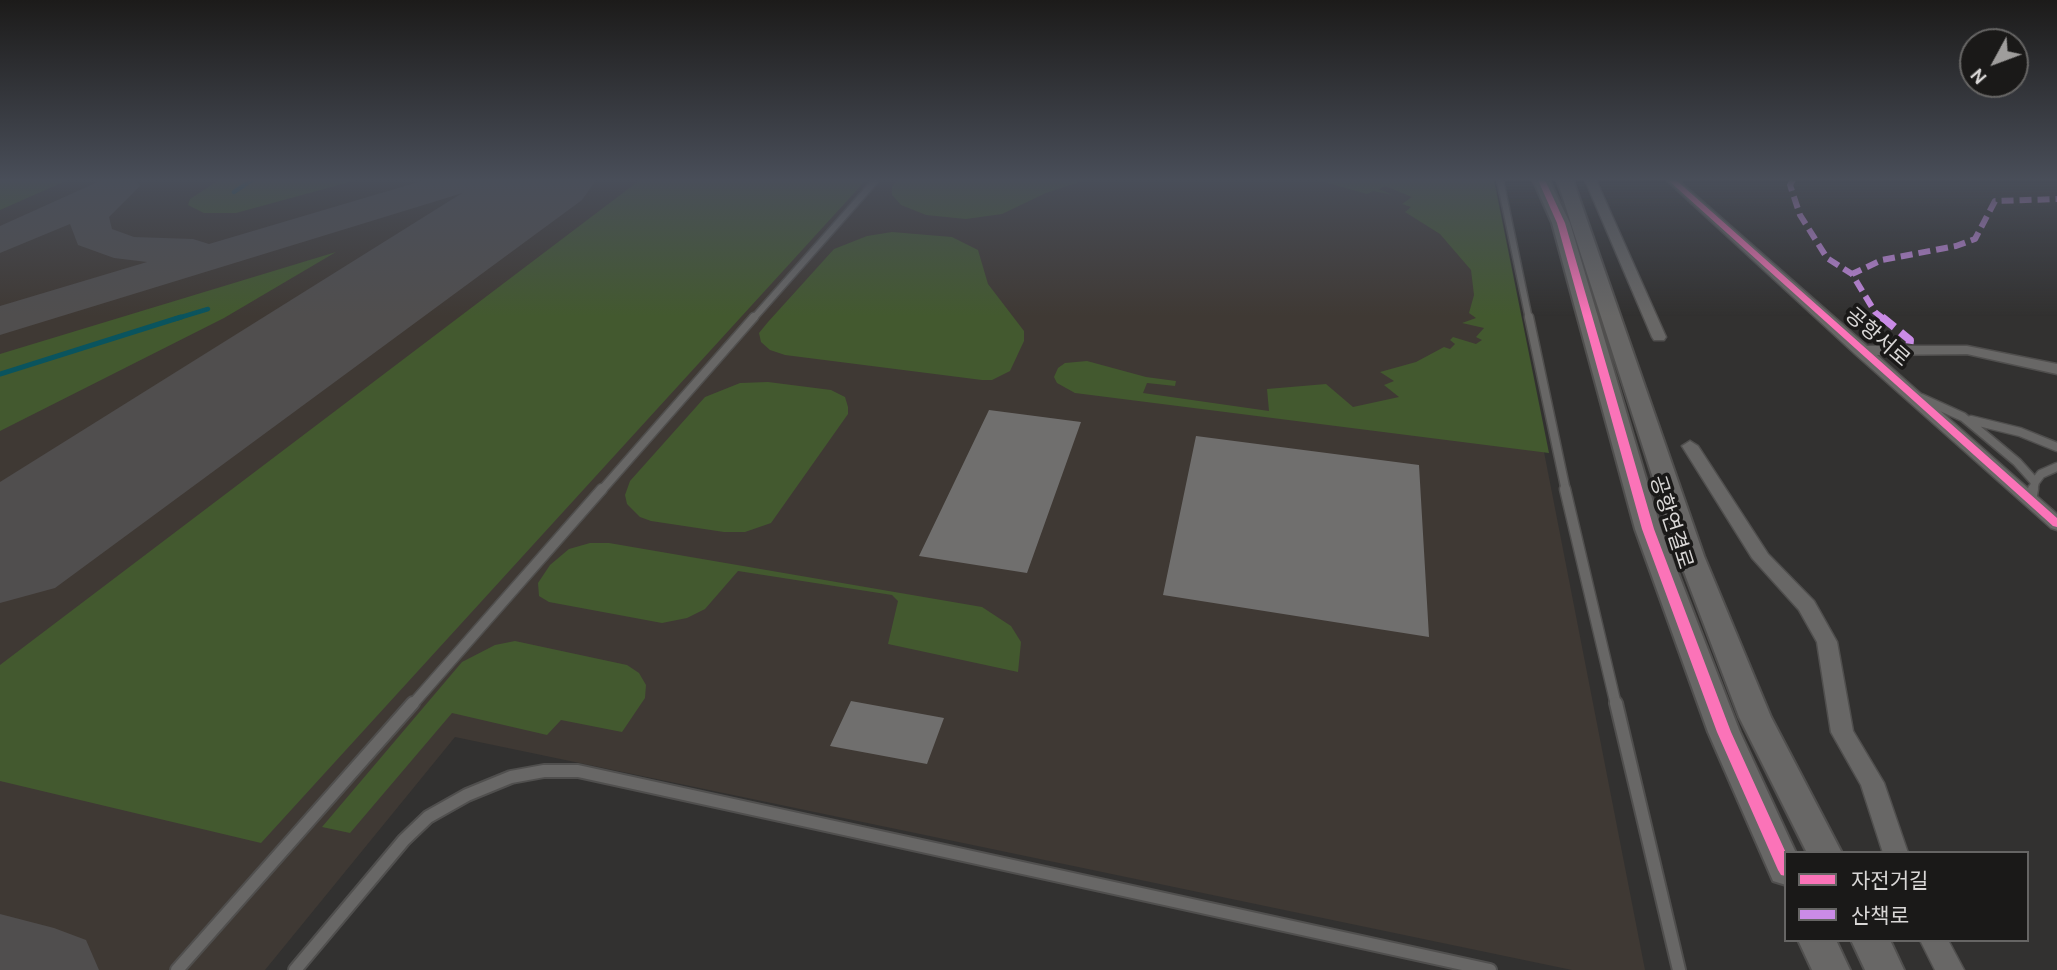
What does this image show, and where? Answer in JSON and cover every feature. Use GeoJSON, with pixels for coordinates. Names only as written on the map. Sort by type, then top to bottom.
{"type":"FeatureCollection","features":[{"type":"Feature","properties":{"kind":"street","name":"공항연결로"},"geometry":{"type":"LineString","coordinates":[[1561,225],[1648,529],[1724,732],[1784,866]]}},
{"type":"Feature","properties":{"kind":"street","name":"공항연결로"},"geometry":{"type":"LineString","coordinates":[[1580,225],[1691,556],[1755,717],[1824,851]]}},
{"type":"Feature","properties":{"kind":"street"},"geometry":{"type":"LineString","coordinates":[[1610,225],[1659,337]]}},
{"type":"Feature","properties":{"kind":"street","name":"공항서로"},"geometry":{"type":"LineString","coordinates":[[1721,225],[2057,524]]}},
{"type":"Feature","properties":{"kind":"street"},"geometry":{"type":"LineString","coordinates":[[1860,351],[1967,349],[2057,369]]}},
{"type":"Feature","properties":{"kind":"street"},"geometry":{"type":"LineString","coordinates":[[1690,446],[1761,558],[1807,606],[1827,642],[1842,732],[1871,783],[1895,851]]}},
{"type":"Feature","properties":{"kind":"street"},"geometry":{"type":"LineString","coordinates":[[1819,942],[1831,970]]}},
{"type":"Feature","properties":{"kind":"street"},"geometry":{"type":"LineString","coordinates":[[1871,942],[1885,970]]}},
{"type":"Feature","properties":{"kind":"street"},"geometry":{"type":"LineString","coordinates":[[1934,942],[1950,970]]}},
{"type":"Feature","properties":{"kind":"lane"},"geometry":{"type":"LineString","coordinates":[[177,970],[836,225]]}},
{"type":"Feature","properties":{"kind":"lane"},"geometry":{"type":"LineString","coordinates":[[1509,225],[1559,463],[1679,970]]}},
{"type":"Feature","properties":{"kind":"lane"},"geometry":{"type":"LineString","coordinates":[[1906,391],[1963,417],[2020,432],[2055,449]]}},
{"type":"Feature","properties":{"kind":"lane"},"geometry":{"type":"LineString","coordinates":[[1963,417],[1984,432],[2035,482]]}},
{"type":"Feature","properties":{"kind":"lane"},"geometry":{"type":"LineString","coordinates":[[2031,501],[2035,482],[2042,474],[2057,467]]}},
{"type":"Feature","properties":{"kind":"lane"},"geometry":{"type":"LineString","coordinates":[[295,970],[404,840],[428,817],[467,795],[511,777],[544,771],[578,771],[1490,970]]}},
{"type":"Feature","properties":{"kind":"shaded area"},"geometry":{"type":"Polygon","coordinates":[[[0,225],[1500,225],[1645,970],[1572,970],[455,737],[265,970],[0,970],[0,225]]]}},
{"type":"Feature","properties":{"kind":"green space"},"geometry":{"type":"Polygon","coordinates":[[[580,225],[825,225],[261,843],[0,781],[0,665],[580,225]]]}},
{"type":"Feature","properties":{"kind":"green space"},"geometry":{"type":"Polygon","coordinates":[[[1426,225],[1503,225],[1549,453],[1075,393],[1057,383],[1054,377],[1058,368],[1065,363],[1087,361],[1146,377],[1176,381],[1175,386],[1147,383],[1143,393],[1269,411],[1267,389],[1326,384],[1353,407],[1399,397],[1384,385],[1394,381],[1380,372],[1416,362],[1444,347],[1450,349],[1455,344],[1450,340],[1453,337],[1476,344],[1482,340],[1476,337],[1484,328],[1462,323],[1476,318],[1469,313],[1474,295],[1471,270],[1440,234],[1426,225]]]}},
{"type":"Feature","properties":{"kind":"green space"},"geometry":{"type":"Polygon","coordinates":[[[892,232],[952,237],[978,250],[988,284],[1024,331],[1024,341],[1010,371],[992,380],[982,380],[785,355],[770,350],[761,342],[759,333],[834,249],[867,236],[892,232]]]}},
{"type":"Feature","properties":{"kind":"green space"},"geometry":{"type":"Polygon","coordinates":[[[336,252],[224,318],[0,431],[0,354],[336,252]]]}},
{"type":"Feature","properties":{"kind":"green space"},"geometry":{"type":"Polygon","coordinates":[[[768,382],[831,390],[845,397],[848,407],[848,414],[771,523],[745,532],[724,532],[651,521],[640,517],[627,504],[625,495],[630,481],[705,397],[740,383],[768,382]]]}},
{"type":"Feature","properties":{"kind":"green space"},"geometry":{"type":"Polygon","coordinates":[[[590,543],[609,543],[982,607],[1011,626],[1021,642],[1018,672],[888,644],[898,601],[892,595],[738,571],[705,609],[687,618],[662,623],[549,602],[539,596],[538,583],[550,565],[569,549],[590,543]]]}},
{"type":"Feature","properties":{"kind":"green space"},"geometry":{"type":"Polygon","coordinates":[[[515,641],[627,665],[639,673],[646,685],[645,698],[622,732],[561,720],[547,735],[452,713],[350,833],[322,827],[462,662],[495,645],[515,641]]]}},
{"type":"Feature","properties":{"kind":"building"},"geometry":{"type":"Polygon","coordinates":[[[989,410],[1081,422],[1027,573],[919,556],[989,410]]]}},
{"type":"Feature","properties":{"kind":"building"},"geometry":{"type":"Polygon","coordinates":[[[1196,436],[1419,465],[1429,637],[1163,595],[1196,436]]]}},
{"type":"Feature","properties":{"kind":"building"},"geometry":{"type":"Polygon","coordinates":[[[851,701],[944,718],[927,764],[830,746],[851,701]]]}},
{"type":"Feature","properties":{"kind":"waterway"},"geometry":{"type":"LineString","coordinates":[[175,319],[208,309]]}},
{"type":"Feature","properties":{"kind":"waterway"},"geometry":{"type":"LineString","coordinates":[[0,374],[181,317]]}},
{"type":"Feature","properties":{"kind":"taxiway"},"geometry":{"type":"LineString","coordinates":[[0,241],[35,225]]}},
{"type":"Feature","properties":{"kind":"taxiway"},"geometry":{"type":"LineString","coordinates":[[90,225],[93,236],[129,249],[193,252]]}},
{"type":"Feature","properties":{"kind":"taxiway"},"geometry":{"type":"LineString","coordinates":[[0,321],[316,225]]}},
{"type":"Feature","properties":{"kind":"taxiway"},"geometry":{"type":"LineString","coordinates":[[0,511],[231,396]]}},
{"type":"Feature","properties":{"kind":"taxiway"},"geometry":{"type":"LineString","coordinates":[[0,955],[54,970]]}},
{"type":"Feature","properties":{"kind":"runway"},"geometry":{"type":"LineString","coordinates":[[0,552],[482,225]]}},
{"type":"Feature","properties":{"kind":"marked path"},"geometry":{"type":"LineString","coordinates":[[1806,225],[1827,258],[1852,274]]}},
{"type":"Feature","properties":{"kind":"marked path"},"geometry":{"type":"LineString","coordinates":[[1909,349],[1910,340],[1875,312],[1852,274],[1882,260],[1956,246],[1975,239],[1985,225]]}},
{"type":"Feature","properties":{"kind":"cycle path"},"geometry":{"type":"LineString","coordinates":[[1562,225],[1648,529],[1724,732],[1784,866]]}},
{"type":"Feature","properties":{"kind":"cycle path"},"geometry":{"type":"LineString","coordinates":[[1722,225],[2057,524]]}}]}
